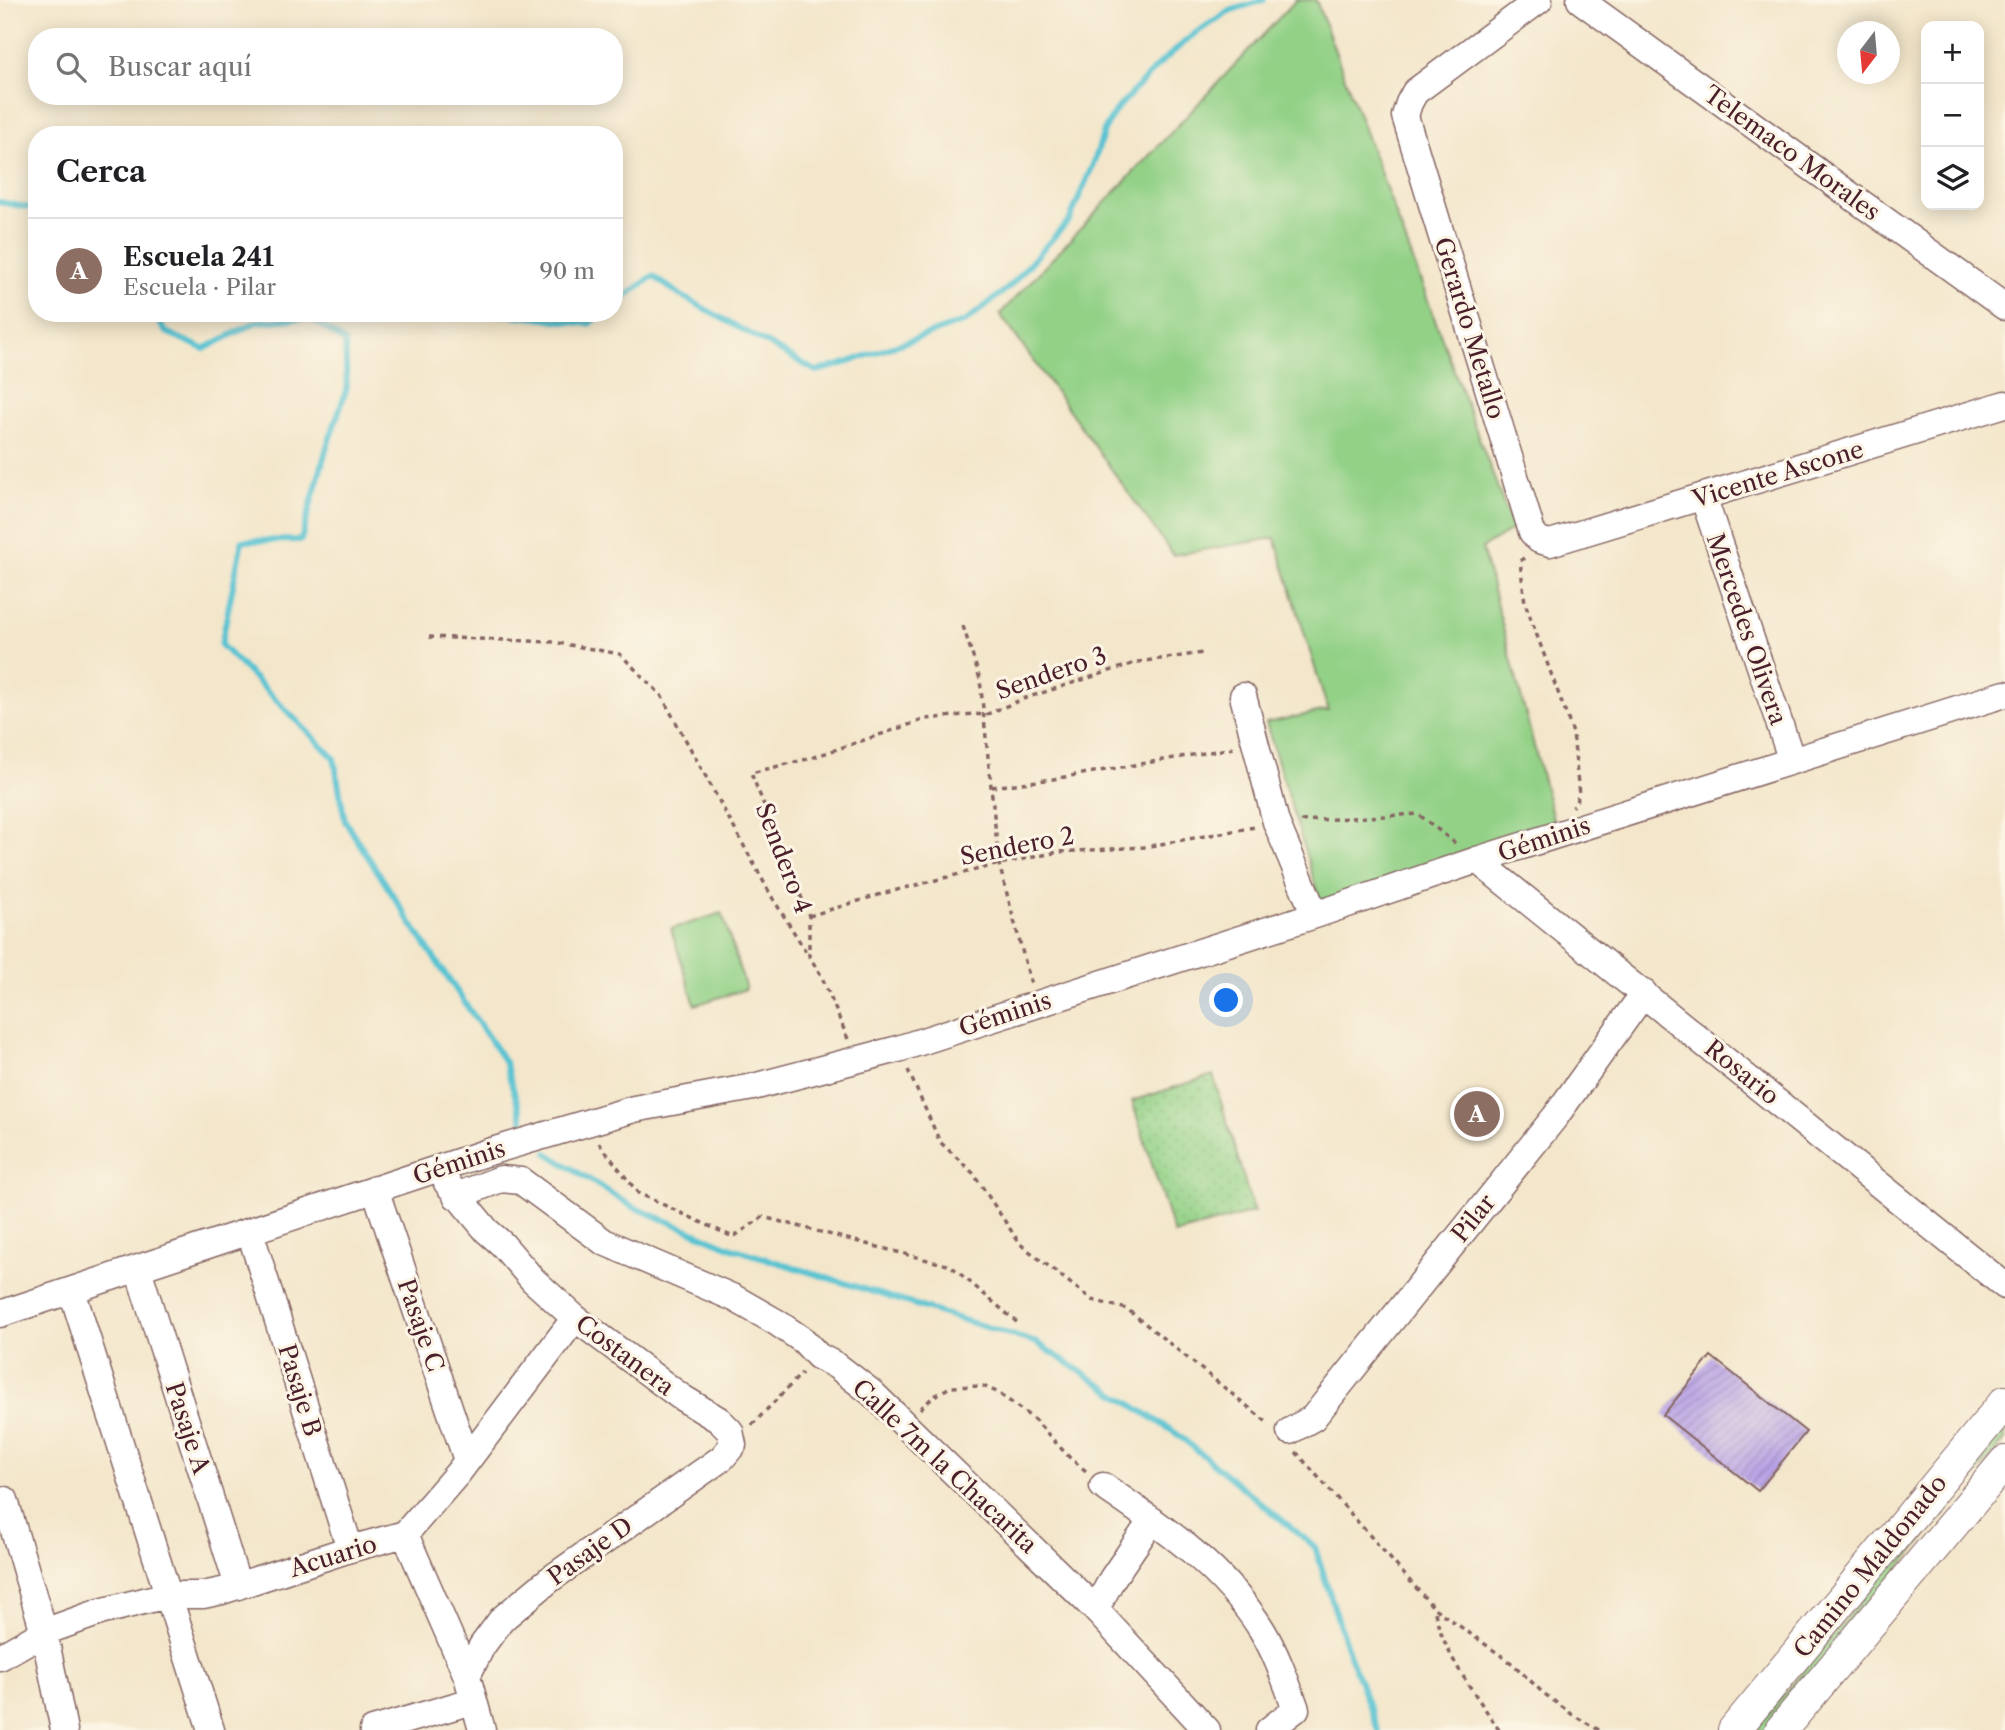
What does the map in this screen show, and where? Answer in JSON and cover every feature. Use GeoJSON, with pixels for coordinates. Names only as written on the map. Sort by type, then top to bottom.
{"type":"FeatureCollection","features":[{"type":"Feature","properties":{"kind":"main road","name":"Camino Maldonado"},"geometry":{"type":"LineString","coordinates":[[1734,1730],[2005,1402]]}},
{"type":"Feature","properties":{"kind":"main road","name":"Camino Maldonado"},"geometry":{"type":"LineString","coordinates":[[1781,1730],[2005,1462]]}},
{"type":"Feature","properties":{"kind":"street","name":"Gerardo Metallo"},"geometry":{"type":"LineString","coordinates":[[1539,0],[1416,92],[1405,116],[1532,532],[1539,540],[1550,544]]}},
{"type":"Feature","properties":{"kind":"street","name":"Telemaco Morales"},"geometry":{"type":"LineString","coordinates":[[1580,0],[2005,307]]}},
{"type":"Feature","properties":{"kind":"street","name":"Vicente Ascone"},"geometry":{"type":"LineString","coordinates":[[1550,544],[2005,404]]}},
{"type":"Feature","properties":{"kind":"street","name":"Mercedes Olivera"},"geometry":{"type":"LineString","coordinates":[[1703,496],[1792,761]]}},
{"type":"Feature","properties":{"kind":"street","name":"Géminis"},"geometry":{"type":"LineString","coordinates":[[0,1314],[436,1169],[634,1109],[753,1087],[898,1049],[1477,860],[2005,694]]}},
{"type":"Feature","properties":{"kind":"street"},"geometry":{"type":"LineString","coordinates":[[1243,696],[1276,822],[1315,915]]}},
{"type":"Feature","properties":{"kind":"street","name":"Rosario"},"geometry":{"type":"LineString","coordinates":[[1477,860],[2005,1286]]}},
{"type":"Feature","properties":{"kind":"street","name":"Pilar"},"geometry":{"type":"LineString","coordinates":[[1290,1431],[1313,1418],[1555,1117],[1644,993]]}},
{"type":"Feature","properties":{"kind":"street","name":"Costanera"},"geometry":{"type":"LineString","coordinates":[[436,1169],[533,1280],[575,1318],[681,1397],[719,1420],[730,1431],[733,1445]]}},
{"type":"Feature","properties":{"kind":"street","name":"Calle 7m la Chacarita"},"geometry":{"type":"LineString","coordinates":[[456,1195],[501,1179],[521,1181],[604,1242],[734,1298],[804,1341],[818,1356],[872,1393],[1096,1609],[1207,1730]]}},
{"type":"Feature","properties":{"kind":"street","name":"Pasaje C"},"geometry":{"type":"LineString","coordinates":[[375,1189],[467,1460]]}},
{"type":"Feature","properties":{"kind":"street","name":"Pasaje B"},"geometry":{"type":"LineString","coordinates":[[250,1232],[350,1549]]}},
{"type":"Feature","properties":{"kind":"street","name":"Pasaje A"},"geometry":{"type":"LineString","coordinates":[[138,1269],[238,1586]]}},
{"type":"Feature","properties":{"kind":"street"},"geometry":{"type":"LineString","coordinates":[[72,1291],[211,1730]]}},
{"type":"Feature","properties":{"kind":"street","name":"Acuario"},"geometry":{"type":"LineString","coordinates":[[0,1657],[44,1632],[100,1612],[167,1595],[203,1595],[405,1534],[442,1494],[575,1318]]}},
{"type":"Feature","properties":{"kind":"street","name":"Pasaje D"},"geometry":{"type":"LineString","coordinates":[[470,1689],[482,1646],[502,1619],[549,1580],[722,1458],[733,1445]]}},
{"type":"Feature","properties":{"kind":"street"},"geometry":{"type":"LineString","coordinates":[[1103,1486],[1206,1562],[1229,1585],[1262,1630],[1282,1671],[1296,1709],[1269,1730]]}},
{"type":"Feature","properties":{"kind":"street"},"geometry":{"type":"LineString","coordinates":[[5,1500],[44,1632],[64,1730]]}},
{"type":"Feature","properties":{"kind":"street"},"geometry":{"type":"LineString","coordinates":[[1096,1609],[1112,1579],[1152,1520]]}},
{"type":"Feature","properties":{"kind":"street"},"geometry":{"type":"LineString","coordinates":[[405,1534],[470,1689],[482,1730]]}},
{"type":"Feature","properties":{"kind":"street"},"geometry":{"type":"LineString","coordinates":[[373,1730],[470,1689]]}},
{"type":"Feature","properties":{"kind":"path"},"geometry":{"type":"LineString","coordinates":[[1550,544],[1520,561],[1525,603],[1573,733],[1579,795],[1559,834]]}},
{"type":"Feature","properties":{"kind":"path"},"geometry":{"type":"LineString","coordinates":[[963,626],[980,679],[999,864],[1036,1003]]}},
{"type":"Feature","properties":{"kind":"path"},"geometry":{"type":"LineString","coordinates":[[429,637],[553,642],[620,654],[661,695],[772,897],[810,956]]}},
{"type":"Feature","properties":{"kind":"path","name":"Sendero 3"},"geometry":{"type":"LineString","coordinates":[[751,773],[811,758],[926,719],[974,713],[985,715],[1023,699],[1138,662],[1203,653]]}},
{"type":"Feature","properties":{"kind":"path"},"geometry":{"type":"LineString","coordinates":[[992,787],[1255,744]]}},
{"type":"Feature","properties":{"kind":"path","name":"Sendero 4"},"geometry":{"type":"LineString","coordinates":[[751,773],[809,916],[810,956],[821,975],[857,1060]]}},
{"type":"Feature","properties":{"kind":"path","name":"Sendero 2"},"geometry":{"type":"LineString","coordinates":[[809,916],[885,893],[1058,852],[1144,847],[1203,838],[1276,822],[1418,814],[1477,860]]}},
{"type":"Feature","properties":{"kind":"path"},"geometry":{"type":"LineString","coordinates":[[898,1049],[940,1142],[973,1173],[1020,1244],[1092,1300],[1127,1309],[1273,1426],[1290,1431],[1296,1454],[1434,1608],[1513,1664],[1542,1692],[1573,1715],[1599,1730]]}},
{"type":"Feature","properties":{"kind":"path"},"geometry":{"type":"LineString","coordinates":[[585,1124],[638,1192],[733,1237],[763,1217],[951,1266],[1019,1324]]}},
{"type":"Feature","properties":{"kind":"path"},"geometry":{"type":"LineString","coordinates":[[733,1445],[818,1356]]}},
{"type":"Feature","properties":{"kind":"path"},"geometry":{"type":"LineString","coordinates":[[904,1426],[933,1397],[950,1387],[983,1386],[997,1392],[1035,1420],[1069,1457],[1103,1486]]}},
{"type":"Feature","properties":{"kind":"path"},"geometry":{"type":"LineString","coordinates":[[1434,1608],[1439,1633],[1464,1679],[1499,1730]]}},
{"type":"Feature","properties":{"kind":"green space"},"geometry":{"type":"Polygon","coordinates":[[[1296,0],[1316,0],[1513,529],[1482,548],[1555,826],[1322,907],[1266,723],[1328,710],[1275,538],[1173,555],[1000,314],[1296,0]]]}},
{"type":"Feature","properties":{"kind":"green space"},"geometry":{"type":"Polygon","coordinates":[[[722,913],[746,989],[695,1005],[671,929],[722,913]]]}},
{"type":"Feature","properties":{"kind":"green space"},"geometry":{"type":"Polygon","coordinates":[[[1213,1075],[1254,1212],[1174,1234],[1132,1101],[1213,1075]]]}},
{"type":"Feature","properties":{"kind":"green space"},"geometry":{"type":"Polygon","coordinates":[[[2005,1425],[2005,1440],[1766,1730],[1755,1730],[2005,1425]]]}},
{"type":"Feature","properties":{"kind":"building"},"geometry":{"type":"Polygon","coordinates":[[[1711,1356],[1806,1432],[1758,1491],[1663,1415],[1711,1356]]]}},
{"type":"Feature","properties":{"kind":"waterway"},"geometry":{"type":"LineString","coordinates":[[623,298],[653,276],[680,295],[816,371],[966,321],[1008,288],[1070,219],[1104,131],[1115,111],[1158,65],[1194,34],[1229,11],[1264,0]]}},
{"type":"Feature","properties":{"kind":"waterway"},"geometry":{"type":"LineString","coordinates":[[0,202],[28,207]]}},
{"type":"Feature","properties":{"kind":"waterway"},"geometry":{"type":"LineString","coordinates":[[159,322],[166,332],[204,349],[256,322]]}},
{"type":"Feature","properties":{"kind":"waterway"},"geometry":{"type":"LineString","coordinates":[[316,322],[345,342],[347,387],[301,540],[242,541],[221,645],[334,758],[345,821],[505,1062],[523,1121]]}},
{"type":"Feature","properties":{"kind":"waterway"},"geometry":{"type":"LineString","coordinates":[[572,322],[592,322]]}},
{"type":"Feature","properties":{"kind":"waterway"},"geometry":{"type":"LineString","coordinates":[[547,1153],[631,1206],[735,1249],[1037,1343],[1177,1434],[1315,1547],[1347,1648],[1378,1730]]}},
{"type":"Feature","properties":{"kind":"place","name":"Escuela 241"},"geometry":{"type":"Point","coordinates":[1477,1114]}}]}
